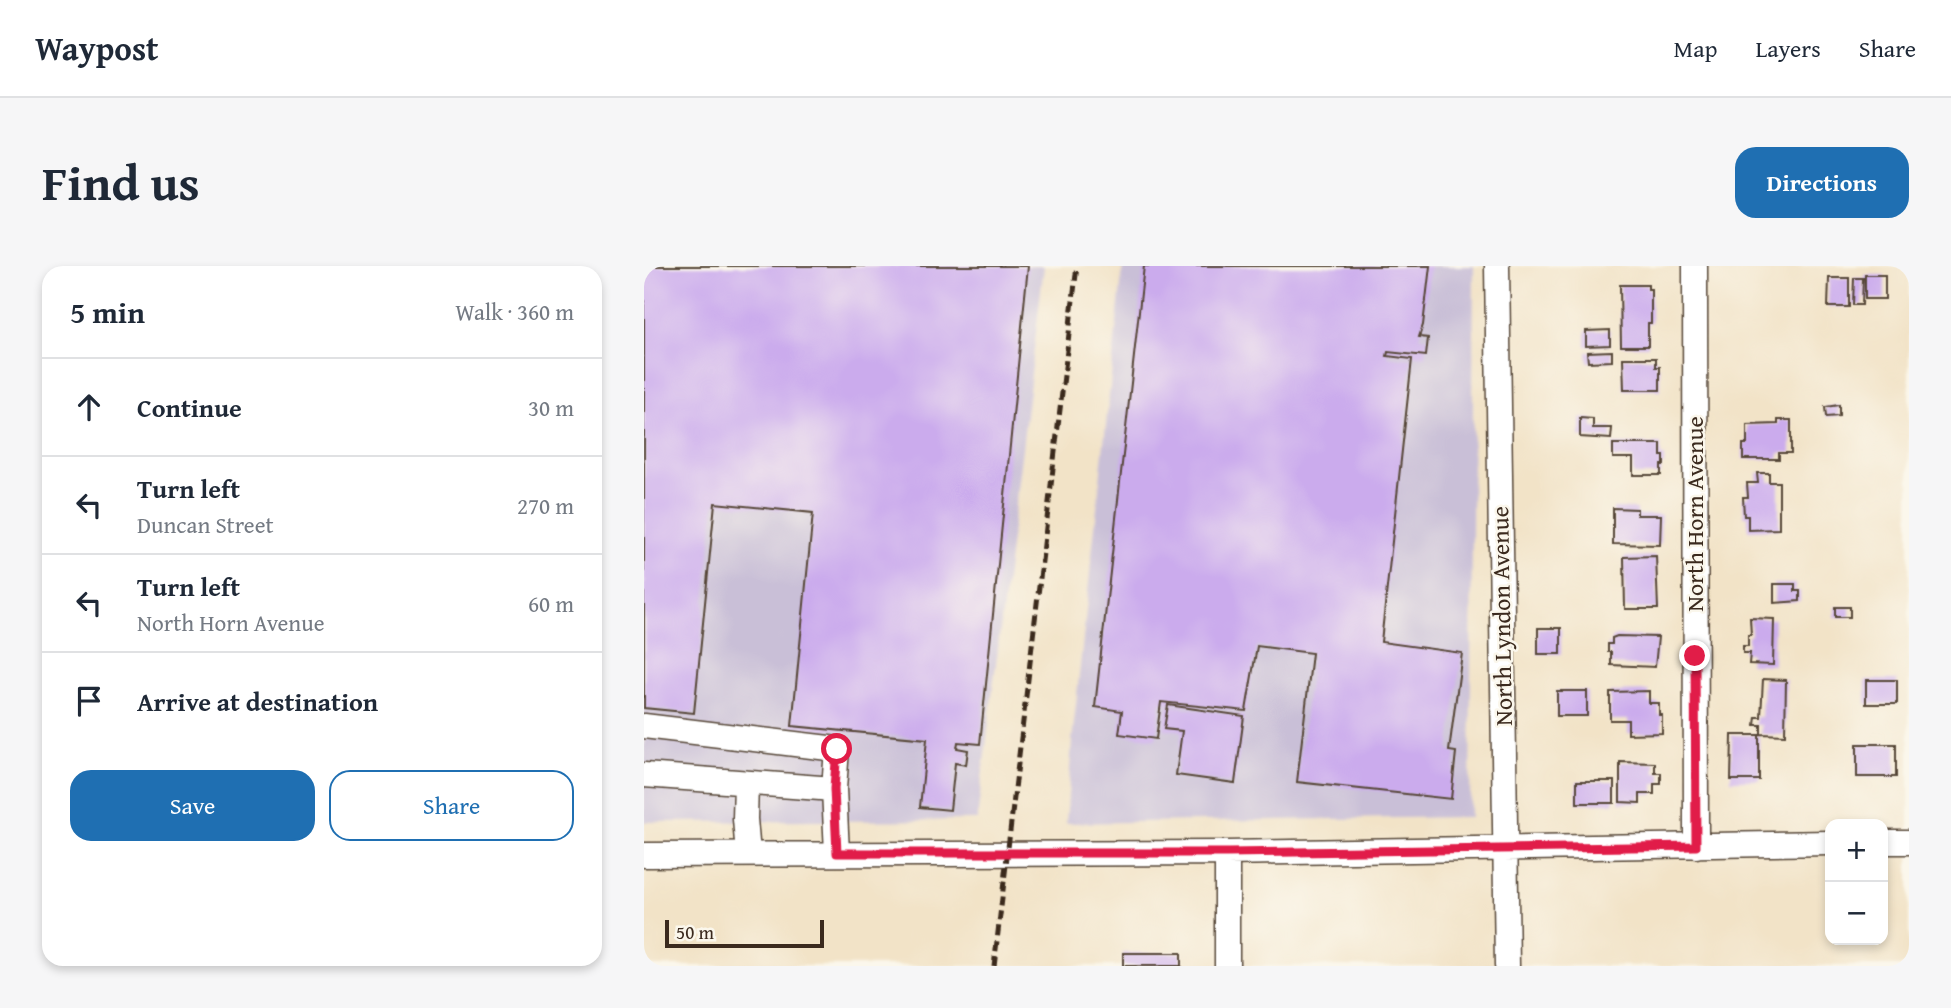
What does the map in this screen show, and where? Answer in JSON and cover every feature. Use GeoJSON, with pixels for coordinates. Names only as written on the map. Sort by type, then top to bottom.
{"type":"FeatureCollection","features":[{"type":"Feature","properties":{"kind":"street","name":"North Lyndon Avenue"},"geometry":{"type":"LineString","coordinates":[[1497,266],[1507,966]]}},
{"type":"Feature","properties":{"kind":"street","name":"North Horn Avenue"},"geometry":{"type":"LineString","coordinates":[[1695,266],[1696,846]]}},
{"type":"Feature","properties":{"kind":"street"},"geometry":{"type":"LineString","coordinates":[[644,726],[837,749],[834,789],[837,853]]}},
{"type":"Feature","properties":{"kind":"street"},"geometry":{"type":"LineString","coordinates":[[644,775],[834,789]]}},
{"type":"Feature","properties":{"kind":"street"},"geometry":{"type":"LineString","coordinates":[[746,783],[748,854]]}},
{"type":"Feature","properties":{"kind":"street"},"geometry":{"type":"LineString","coordinates":[[1888,842],[1909,842]]}},
{"type":"Feature","properties":{"kind":"street"},"geometry":{"type":"LineString","coordinates":[[644,855],[1227,853],[1825,843]]}},
{"type":"Feature","properties":{"kind":"street"},"geometry":{"type":"LineString","coordinates":[[1227,853],[1227,966]]}},
{"type":"Feature","properties":{"kind":"shaded area"},"geometry":{"type":"Polygon","coordinates":[[[644,266],[1044,266],[977,820],[644,822],[644,266]]]}},
{"type":"Feature","properties":{"kind":"shaded area"},"geometry":{"type":"Polygon","coordinates":[[[1123,266],[1474,266],[1470,817],[1066,823],[1072,741],[1123,266]]]}},
{"type":"Feature","properties":{"kind":"building"},"geometry":{"type":"Polygon","coordinates":[[[644,266],[1028,266],[980,744],[958,742],[957,748],[968,750],[966,765],[955,763],[950,810],[920,807],[927,739],[792,726],[813,513],[715,503],[694,713],[644,708],[644,266]]]}},
{"type":"Feature","properties":{"kind":"building"},"geometry":{"type":"Polygon","coordinates":[[[1144,266],[1430,266],[1423,325],[1419,337],[1428,338],[1426,356],[1388,352],[1387,356],[1412,359],[1381,642],[1462,653],[1449,751],[1456,752],[1451,799],[1297,782],[1312,653],[1257,646],[1246,711],[1161,702],[1156,739],[1119,734],[1122,711],[1095,707],[1144,266]]]}},
{"type":"Feature","properties":{"kind":"building"},"geometry":{"type":"Polygon","coordinates":[[[1865,275],[1885,275],[1885,299],[1865,299],[1865,275]]]}},
{"type":"Feature","properties":{"kind":"building"},"geometry":{"type":"Polygon","coordinates":[[[1829,278],[1849,278],[1849,307],[1828,307],[1829,278]]]}},
{"type":"Feature","properties":{"kind":"building"},"geometry":{"type":"Polygon","coordinates":[[[1854,278],[1863,278],[1862,305],[1853,305],[1854,278]]]}},
{"type":"Feature","properties":{"kind":"building"},"geometry":{"type":"Polygon","coordinates":[[[1620,285],[1648,285],[1648,289],[1651,289],[1648,346],[1621,346],[1620,285]]]}},
{"type":"Feature","properties":{"kind":"building"},"geometry":{"type":"Polygon","coordinates":[[[1610,330],[1610,345],[1586,346],[1586,331],[1610,330]]]}},
{"type":"Feature","properties":{"kind":"building"},"geometry":{"type":"Polygon","coordinates":[[[1612,351],[1612,361],[1588,362],[1587,352],[1612,351]]]}},
{"type":"Feature","properties":{"kind":"building"},"geometry":{"type":"Polygon","coordinates":[[[1623,358],[1656,358],[1656,367],[1660,367],[1660,390],[1624,390],[1623,358]]]}},
{"type":"Feature","properties":{"kind":"building"},"geometry":{"type":"Polygon","coordinates":[[[1839,405],[1839,416],[1826,417],[1825,407],[1839,405]]]}},
{"type":"Feature","properties":{"kind":"building"},"geometry":{"type":"Polygon","coordinates":[[[1580,418],[1593,419],[1593,428],[1612,428],[1611,439],[1580,437],[1580,418]]]}},
{"type":"Feature","properties":{"kind":"building"},"geometry":{"type":"Polygon","coordinates":[[[1778,420],[1791,420],[1791,453],[1779,453],[1779,459],[1743,459],[1743,444],[1747,444],[1747,425],[1778,424],[1778,420]]]}},
{"type":"Feature","properties":{"kind":"building"},"geometry":{"type":"Polygon","coordinates":[[[1613,444],[1661,444],[1664,465],[1661,465],[1661,475],[1633,475],[1633,458],[1613,458],[1613,444]]]}},
{"type":"Feature","properties":{"kind":"building"},"geometry":{"type":"Polygon","coordinates":[[[1757,473],[1769,473],[1769,482],[1779,482],[1779,529],[1748,530],[1743,497],[1748,497],[1747,483],[1758,483],[1757,473]]]}},
{"type":"Feature","properties":{"kind":"building"},"geometry":{"type":"Polygon","coordinates":[[[1613,508],[1637,509],[1637,515],[1661,515],[1660,545],[1613,544],[1613,508]]]}},
{"type":"Feature","properties":{"kind":"building"},"geometry":{"type":"Polygon","coordinates":[[[1656,556],[1658,609],[1625,609],[1624,557],[1656,556]]]}},
{"type":"Feature","properties":{"kind":"building"},"geometry":{"type":"Polygon","coordinates":[[[1774,584],[1795,584],[1795,591],[1800,591],[1800,601],[1774,603],[1774,584]]]}},
{"type":"Feature","properties":{"kind":"building"},"geometry":{"type":"Polygon","coordinates":[[[1835,607],[1850,607],[1850,617],[1835,617],[1835,607]]]}},
{"type":"Feature","properties":{"kind":"building"},"geometry":{"type":"Polygon","coordinates":[[[1750,618],[1774,619],[1773,665],[1749,664],[1750,653],[1743,653],[1743,646],[1748,646],[1748,635],[1751,635],[1750,618]]]}},
{"type":"Feature","properties":{"kind":"building"},"geometry":{"type":"Polygon","coordinates":[[[1538,628],[1561,628],[1561,654],[1538,654],[1538,628]]]}},
{"type":"Feature","properties":{"kind":"building"},"geometry":{"type":"Polygon","coordinates":[[[1658,637],[1655,667],[1611,665],[1608,644],[1612,644],[1612,638],[1658,637]]]}},
{"type":"Feature","properties":{"kind":"building"},"geometry":{"type":"Polygon","coordinates":[[[1763,679],[1786,680],[1785,735],[1761,734],[1761,725],[1755,725],[1756,717],[1761,717],[1763,679]]]}},
{"type":"Feature","properties":{"kind":"building"},"geometry":{"type":"Polygon","coordinates":[[[1866,680],[1897,680],[1897,704],[1866,704],[1866,680]]]}},
{"type":"Feature","properties":{"kind":"building"},"geometry":{"type":"Polygon","coordinates":[[[1557,691],[1587,691],[1587,716],[1557,716],[1557,691]]]}},
{"type":"Feature","properties":{"kind":"building"},"geometry":{"type":"Polygon","coordinates":[[[1649,691],[1649,703],[1659,703],[1662,733],[1628,734],[1628,720],[1610,720],[1610,692],[1649,691]]]}},
{"type":"Feature","properties":{"kind":"building"},"geometry":{"type":"Polygon","coordinates":[[[1168,705],[1244,716],[1235,783],[1176,775],[1182,731],[1164,729],[1168,705]]]}},
{"type":"Feature","properties":{"kind":"building"},"geometry":{"type":"Polygon","coordinates":[[[1732,735],[1759,735],[1759,780],[1731,780],[1732,735]]]}},
{"type":"Feature","properties":{"kind":"building"},"geometry":{"type":"Polygon","coordinates":[[[1857,744],[1896,744],[1896,777],[1857,777],[1857,744]]]}},
{"type":"Feature","properties":{"kind":"building"},"geometry":{"type":"Polygon","coordinates":[[[1620,762],[1655,763],[1655,773],[1661,773],[1661,784],[1654,784],[1654,794],[1640,794],[1640,803],[1620,802],[1620,762]]]}},
{"type":"Feature","properties":{"kind":"building"},"geometry":{"type":"Polygon","coordinates":[[[1577,781],[1614,781],[1614,803],[1577,803],[1577,781]]]}},
{"type":"Feature","properties":{"kind":"building"},"geometry":{"type":"Polygon","coordinates":[[[1123,953],[1181,953],[1181,966],[1123,966],[1123,953]]]}},
{"type":"Feature","properties":{"kind":"railway"},"geometry":{"type":"LineString","coordinates":[[994,966],[1077,266]]}},
{"type":"Feature","properties":{"kind":"route"},"geometry":{"type":"LineString","coordinates":[[837,749],[834,789],[837,853],[1227,853],[1696,846],[1695,656]]}}]}
